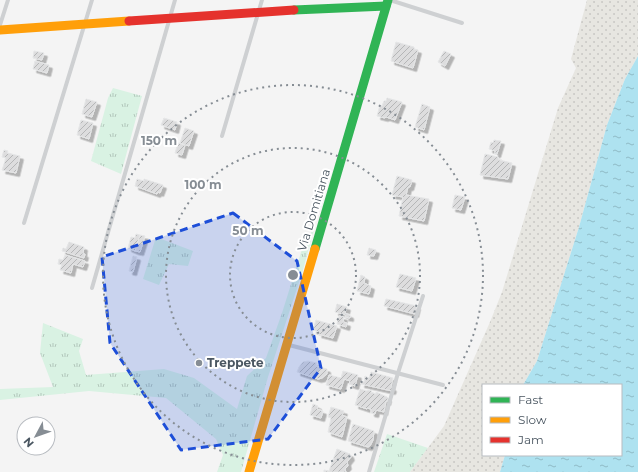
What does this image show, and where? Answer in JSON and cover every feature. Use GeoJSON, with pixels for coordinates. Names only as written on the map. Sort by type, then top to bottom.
{"type":"FeatureCollection","features":[{"type":"Feature","properties":{"kind":"main road"},"geometry":{"type":"LineString","coordinates":[[0,30],[388,2]]}},
{"type":"Feature","properties":{"kind":"main road","name":"Via Domitiana"},"geometry":{"type":"LineString","coordinates":[[249,472],[388,2]]}},
{"type":"Feature","properties":{"kind":"lane"},"geometry":{"type":"LineString","coordinates":[[0,25],[8,0]]}},
{"type":"Feature","properties":{"kind":"lane"},"geometry":{"type":"LineString","coordinates":[[24,223],[92,0]]}},
{"type":"Feature","properties":{"kind":"lane"},"geometry":{"type":"LineString","coordinates":[[92,288],[175,0]]}},
{"type":"Feature","properties":{"kind":"lane"},"geometry":{"type":"LineString","coordinates":[[222,136],[262,0]]}},
{"type":"Feature","properties":{"kind":"lane"},"geometry":{"type":"LineString","coordinates":[[388,2],[462,23]]}},
{"type":"Feature","properties":{"kind":"lane"},"geometry":{"type":"LineString","coordinates":[[369,472],[398,373],[423,296]]}},
{"type":"Feature","properties":{"kind":"lane"},"geometry":{"type":"LineString","coordinates":[[286,344],[443,384]]}},
{"type":"Feature","properties":{"kind":"highlighted area"},"geometry":{"type":"Polygon","coordinates":[[[233,213],[297,261],[321,368],[268,439],[181,450],[110,343],[102,257],[233,213]]]}},
{"type":"Feature","properties":{"kind":"green space"},"geometry":{"type":"Polygon","coordinates":[[[113,88],[142,96],[121,174],[91,161],[108,98],[113,88]]]}},
{"type":"Feature","properties":{"kind":"green space"},"geometry":{"type":"Polygon","coordinates":[[[315,226],[303,270],[268,377],[241,472],[217,472],[223,455],[216,439],[166,398],[89,391],[0,400],[0,389],[53,387],[40,353],[43,323],[83,339],[79,351],[86,375],[164,369],[194,378],[237,409],[247,376],[266,358],[303,246],[315,226]]]}},
{"type":"Feature","properties":{"kind":"green space"},"geometry":{"type":"Polygon","coordinates":[[[156,237],[193,251],[188,266],[169,264],[159,285],[143,279],[156,237]]]}},
{"type":"Feature","properties":{"kind":"green space"},"geometry":{"type":"Polygon","coordinates":[[[387,434],[428,448],[410,472],[374,472],[387,434]]]}},
{"type":"Feature","properties":{"kind":"sand"},"geometry":{"type":"Polygon","coordinates":[[[587,0],[638,0],[638,56],[625,79],[607,125],[579,227],[537,361],[524,384],[482,384],[482,456],[505,456],[500,472],[410,472],[444,426],[502,292],[558,108],[576,68],[571,59],[587,0]]]}},
{"type":"Feature","properties":{"kind":"water"},"geometry":{"type":"Polygon","coordinates":[[[638,56],[638,472],[500,472],[505,456],[622,456],[622,384],[524,384],[537,361],[579,227],[607,125],[625,79],[638,56]]]}},
{"type":"Feature","properties":{"kind":"building"},"geometry":{"type":"Polygon","coordinates":[[[396,42],[414,47],[414,49],[418,50],[413,68],[391,61],[396,42]]]}},
{"type":"Feature","properties":{"kind":"building"},"geometry":{"type":"Polygon","coordinates":[[[34,51],[44,53],[42,60],[33,58],[34,51]]]}},
{"type":"Feature","properties":{"kind":"building"},"geometry":{"type":"Polygon","coordinates":[[[444,51],[451,54],[445,66],[438,62],[444,51]]]}},
{"type":"Feature","properties":{"kind":"building"},"geometry":{"type":"Polygon","coordinates":[[[35,61],[49,65],[47,73],[33,69],[35,61]]]}},
{"type":"Feature","properties":{"kind":"building"},"geometry":{"type":"Polygon","coordinates":[[[387,98],[402,102],[395,120],[377,116],[380,105],[382,106],[387,98]]]}},
{"type":"Feature","properties":{"kind":"building"},"geometry":{"type":"Polygon","coordinates":[[[86,99],[97,102],[92,117],[82,114],[86,99]]]}},
{"type":"Feature","properties":{"kind":"building"},"geometry":{"type":"Polygon","coordinates":[[[422,104],[430,107],[424,130],[415,127],[422,104]]]}},
{"type":"Feature","properties":{"kind":"building"},"geometry":{"type":"Polygon","coordinates":[[[164,118],[177,122],[175,130],[161,125],[164,118]]]}},
{"type":"Feature","properties":{"kind":"building"},"geometry":{"type":"Polygon","coordinates":[[[81,120],[93,123],[89,139],[77,135],[81,120]]]}},
{"type":"Feature","properties":{"kind":"building"},"geometry":{"type":"Polygon","coordinates":[[[185,128],[194,131],[189,146],[180,143],[185,128]]]}},
{"type":"Feature","properties":{"kind":"building"},"geometry":{"type":"Polygon","coordinates":[[[494,140],[501,141],[497,154],[495,154],[495,151],[489,149],[491,142],[493,143],[494,140]]]}},
{"type":"Feature","properties":{"kind":"building"},"geometry":{"type":"Polygon","coordinates":[[[178,143],[185,145],[182,155],[175,153],[178,143]]]}},
{"type":"Feature","properties":{"kind":"building"},"geometry":{"type":"Polygon","coordinates":[[[4,150],[8,151],[7,153],[20,156],[16,173],[2,170],[6,158],[2,157],[4,150]]]}},
{"type":"Feature","properties":{"kind":"building"},"geometry":{"type":"Polygon","coordinates":[[[485,154],[498,157],[499,160],[512,163],[508,179],[480,175],[485,154]]]}},
{"type":"Feature","properties":{"kind":"building"},"geometry":{"type":"Polygon","coordinates":[[[397,176],[412,180],[406,195],[429,199],[424,221],[399,216],[403,197],[392,195],[397,176]]]}},
{"type":"Feature","properties":{"kind":"building"},"geometry":{"type":"Polygon","coordinates":[[[137,179],[144,181],[144,179],[163,185],[160,193],[158,192],[157,194],[135,186],[137,179]]]}},
{"type":"Feature","properties":{"kind":"building"},"geometry":{"type":"Polygon","coordinates":[[[455,195],[465,197],[461,210],[452,208],[455,195]]]}},
{"type":"Feature","properties":{"kind":"building"},"geometry":{"type":"Polygon","coordinates":[[[136,234],[140,235],[135,251],[128,248],[131,237],[135,238],[136,234]]]}},
{"type":"Feature","properties":{"kind":"building"},"geometry":{"type":"Polygon","coordinates":[[[140,235],[145,236],[140,252],[135,251],[140,235]]]}},
{"type":"Feature","properties":{"kind":"building"},"geometry":{"type":"Polygon","coordinates":[[[69,242],[84,247],[84,258],[62,251],[63,248],[66,249],[69,242]]]}},
{"type":"Feature","properties":{"kind":"building"},"geometry":{"type":"Polygon","coordinates":[[[369,248],[376,250],[374,256],[367,255],[369,248]]]}},
{"type":"Feature","properties":{"kind":"building"},"geometry":{"type":"Polygon","coordinates":[[[65,255],[85,261],[83,267],[73,264],[71,273],[60,270],[62,265],[58,264],[59,259],[63,260],[65,255]]]}},
{"type":"Feature","properties":{"kind":"building"},"geometry":{"type":"Polygon","coordinates":[[[133,256],[137,257],[133,272],[129,271],[133,256]]]}},
{"type":"Feature","properties":{"kind":"building"},"geometry":{"type":"Polygon","coordinates":[[[400,274],[416,278],[412,291],[396,287],[400,274]]]}},
{"type":"Feature","properties":{"kind":"building"},"geometry":{"type":"Polygon","coordinates":[[[361,275],[365,277],[364,283],[371,286],[369,294],[357,291],[361,275]]]}},
{"type":"Feature","properties":{"kind":"building"},"geometry":{"type":"Polygon","coordinates":[[[386,299],[417,306],[415,314],[384,306],[386,299]]]}},
{"type":"Feature","properties":{"kind":"building"},"geometry":{"type":"Polygon","coordinates":[[[337,304],[347,307],[345,313],[350,315],[350,318],[345,317],[346,315],[335,312],[337,304]]]}},
{"type":"Feature","properties":{"kind":"building"},"geometry":{"type":"Polygon","coordinates":[[[339,316],[344,317],[343,322],[347,323],[346,327],[337,324],[339,316]]]}},
{"type":"Feature","properties":{"kind":"building"},"geometry":{"type":"Polygon","coordinates":[[[316,320],[337,326],[333,338],[318,334],[319,332],[313,330],[316,320]]]}},
{"type":"Feature","properties":{"kind":"building"},"geometry":{"type":"Polygon","coordinates":[[[308,361],[317,363],[316,366],[327,369],[327,374],[318,379],[297,372],[303,362],[308,361]]]}},
{"type":"Feature","properties":{"kind":"building"},"geometry":{"type":"Polygon","coordinates":[[[343,371],[358,375],[355,386],[349,384],[350,381],[344,379],[341,389],[326,385],[329,375],[341,378],[343,371]]]}},
{"type":"Feature","properties":{"kind":"building"},"geometry":{"type":"Polygon","coordinates":[[[371,372],[393,378],[391,387],[393,388],[392,391],[361,384],[362,381],[364,382],[365,376],[369,378],[371,372]]]}},
{"type":"Feature","properties":{"kind":"building"},"geometry":{"type":"Polygon","coordinates":[[[360,389],[372,391],[371,392],[376,394],[376,392],[387,397],[384,412],[376,410],[375,414],[371,413],[371,409],[355,405],[360,389]]]}},
{"type":"Feature","properties":{"kind":"building"},"geometry":{"type":"Polygon","coordinates":[[[313,404],[318,406],[317,409],[323,411],[321,418],[310,415],[313,404]]]}},
{"type":"Feature","properties":{"kind":"building"},"geometry":{"type":"Polygon","coordinates":[[[331,407],[344,411],[342,415],[347,417],[342,437],[328,432],[331,418],[328,417],[331,407]]]}},
{"type":"Feature","properties":{"kind":"building"},"geometry":{"type":"Polygon","coordinates":[[[353,424],[374,431],[373,440],[370,446],[368,447],[348,441],[353,424]]]}},
{"type":"Feature","properties":{"kind":"building"},"geometry":{"type":"Polygon","coordinates":[[[337,449],[350,454],[351,457],[347,462],[348,466],[345,469],[346,472],[324,472],[324,470],[329,471],[337,449]]]}},
{"type":"Feature","properties":{"kind":"traffic: fast"},"geometry":{"type":"LineString","coordinates":[[315,249],[388,0]]}},
{"type":"Feature","properties":{"kind":"traffic: fast"},"geometry":{"type":"LineString","coordinates":[[294,10],[386,6]]}},
{"type":"Feature","properties":{"kind":"traffic: slow"},"geometry":{"type":"LineString","coordinates":[[0,30],[129,21]]}},
{"type":"Feature","properties":{"kind":"traffic: slow"},"geometry":{"type":"LineString","coordinates":[[249,472],[315,249]]}},
{"type":"Feature","properties":{"kind":"traffic: jam"},"geometry":{"type":"LineString","coordinates":[[129,21],[294,10]]}},
{"type":"Feature","properties":{"kind":"place","name":"Treppete"},"geometry":{"type":"Point","coordinates":[199,363]}}]}
